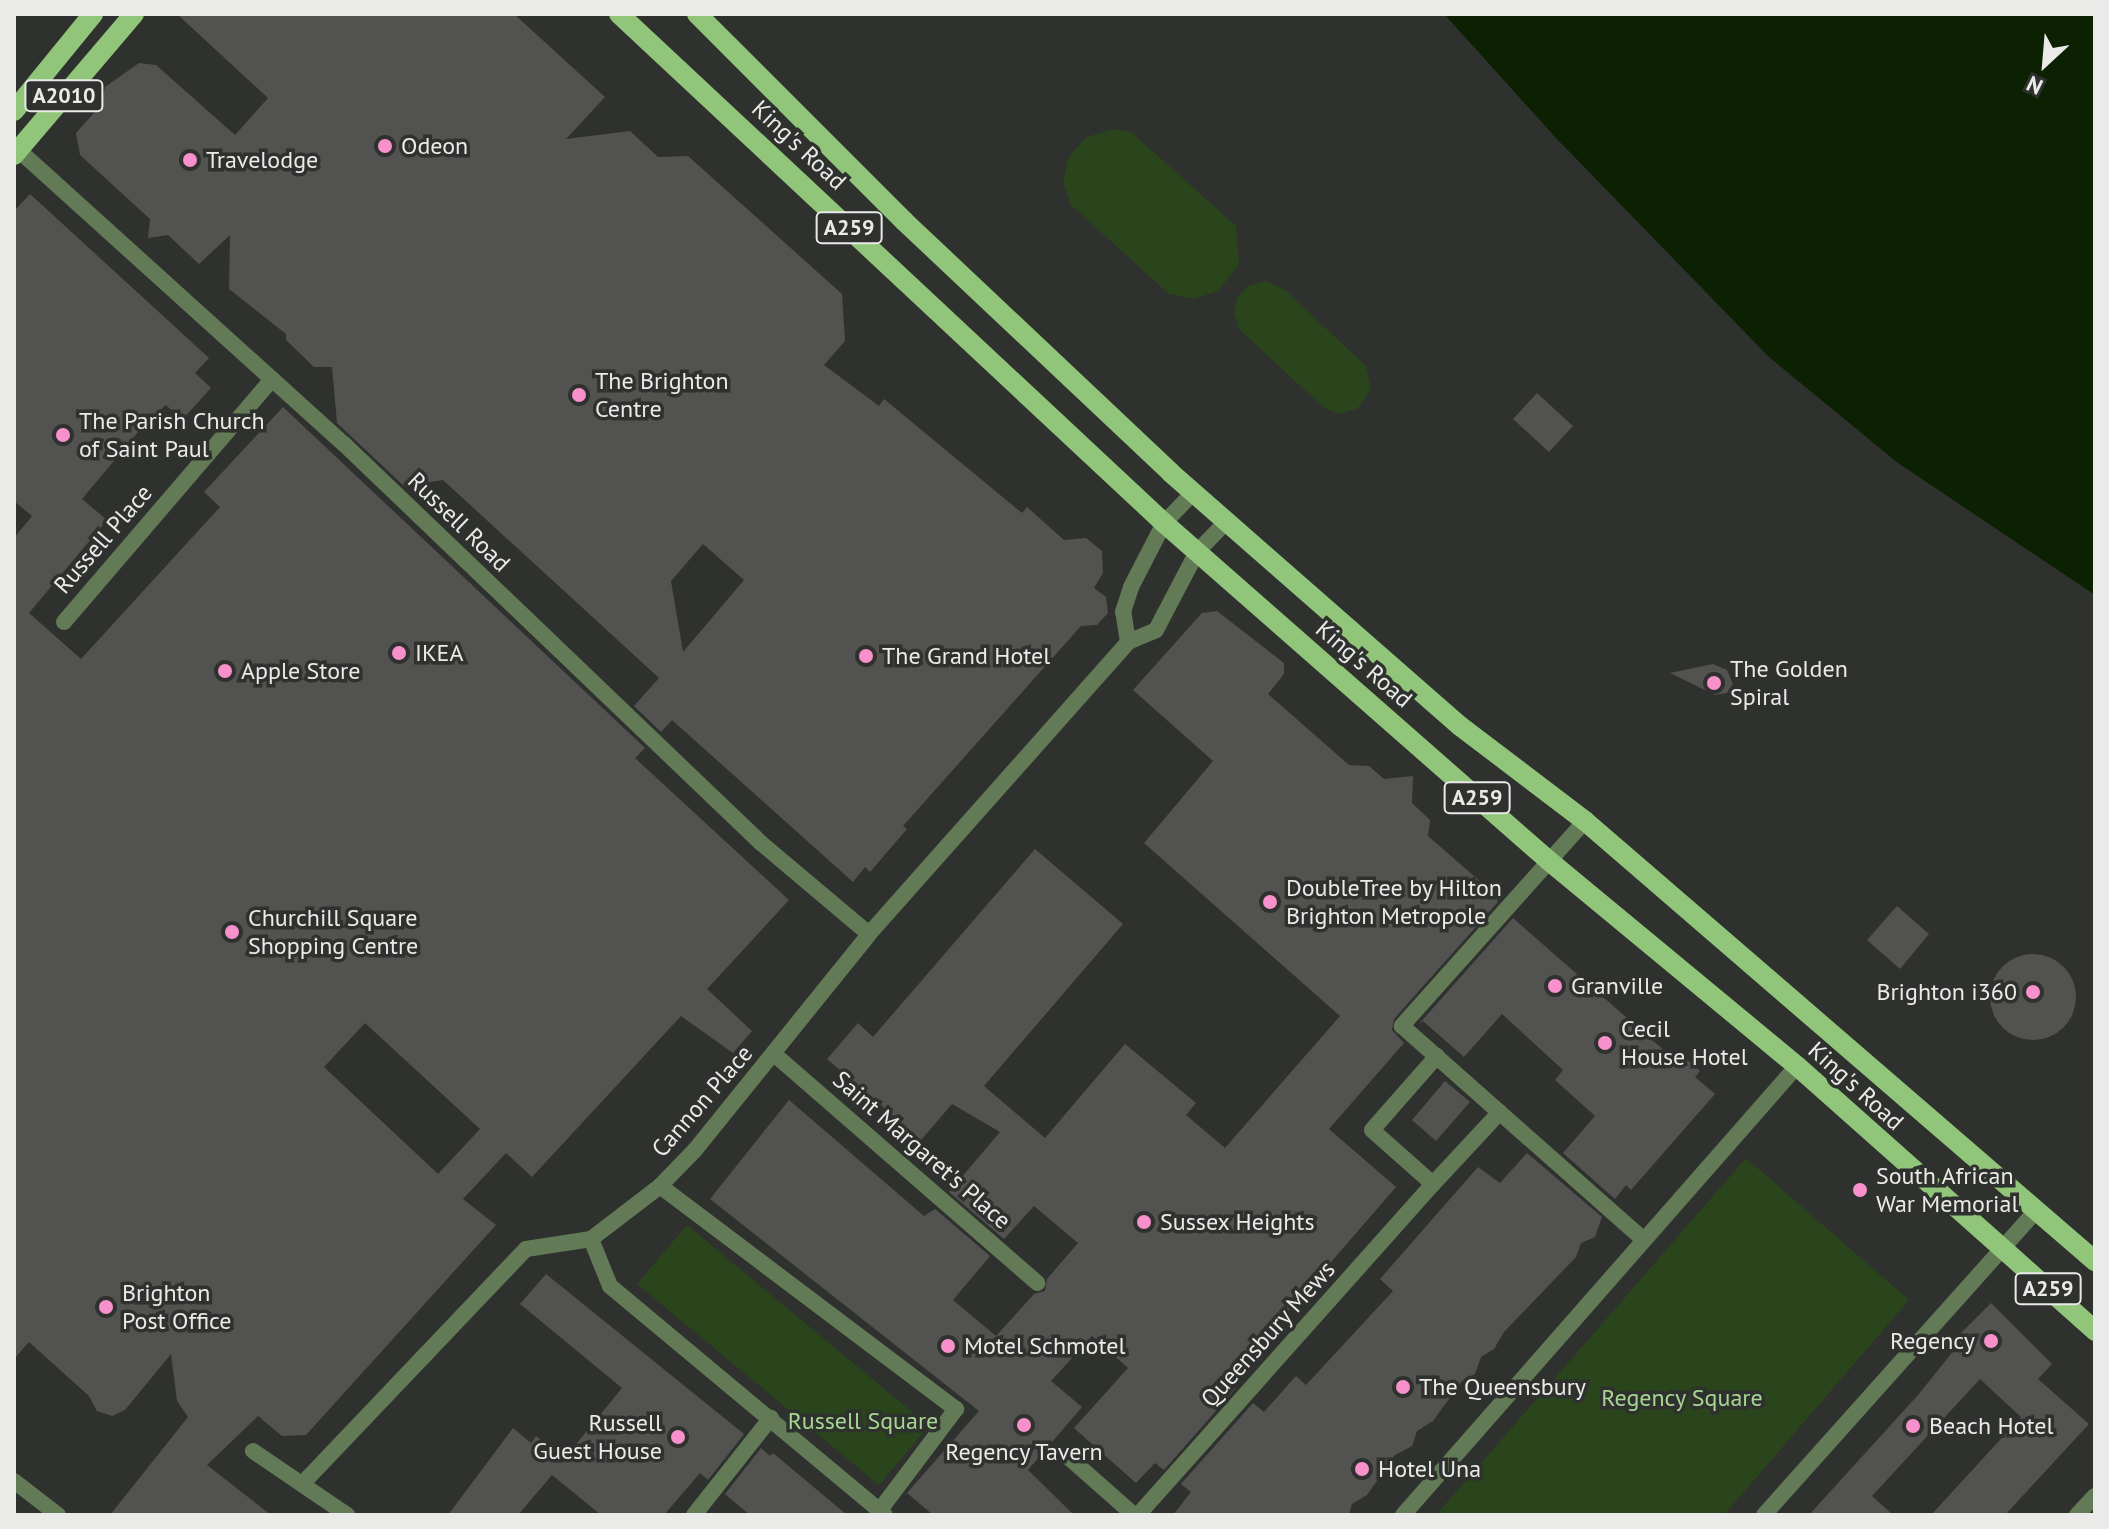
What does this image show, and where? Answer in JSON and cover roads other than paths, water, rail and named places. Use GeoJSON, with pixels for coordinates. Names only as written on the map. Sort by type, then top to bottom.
{"type":"FeatureCollection","features":[{"type":"Feature","properties":{"kind":"main road","name":"A2010"},"geometry":{"type":"LineString","coordinates":[[16,150],[134,14]]}},
{"type":"Feature","properties":{"kind":"main road","name":"King's Road"},"geometry":{"type":"LineString","coordinates":[[619,14],[1164,523],[1548,860],[1797,1066],[2095,1331]]}},
{"type":"Feature","properties":{"kind":"main road","name":"King's Road"},"geometry":{"type":"LineString","coordinates":[[697,14],[904,221],[1193,493],[1460,726],[1585,821],[2034,1213],[2095,1261]]}},
{"type":"Feature","properties":{"kind":"main road","name":"A2010"},"geometry":{"type":"LineString","coordinates":[[14,111],[90,18]]}},
{"type":"Feature","properties":{"kind":"main road"},"geometry":{"type":"LineString","coordinates":[[90,18],[110,42]]}},
{"type":"Feature","properties":{"kind":"street","name":"Russell Road"},"geometry":{"type":"LineString","coordinates":[[16,150],[272,379],[761,843],[869,934]]}},
{"type":"Feature","properties":{"kind":"street","name":"Russell Place"},"geometry":{"type":"LineString","coordinates":[[64,622],[272,379]]}},
{"type":"Feature","properties":{"kind":"street"},"geometry":{"type":"LineString","coordinates":[[1128,642],[1123,612],[1164,523],[1193,493]]}},
{"type":"Feature","properties":{"kind":"street","name":"Cannon Place"},"geometry":{"type":"LineString","coordinates":[[305,1481],[526,1249],[591,1239],[660,1186],[774,1054],[869,934],[1128,642],[1156,630],[1197,552],[1226,522]]}},
{"type":"Feature","properties":{"kind":"street"},"geometry":{"type":"LineString","coordinates":[[1585,821],[1402,1026],[1644,1240]]}},
{"type":"Feature","properties":{"kind":"street","name":"Saint Margaret's Place"},"geometry":{"type":"LineString","coordinates":[[774,1054],[1037,1283]]}},
{"type":"Feature","properties":{"kind":"street"},"geometry":{"type":"LineString","coordinates":[[1433,1184],[1372,1130],[1437,1056]]}},
{"type":"Feature","properties":{"kind":"street"},"geometry":{"type":"LineString","coordinates":[[1403,1515],[1797,1066]]}},
{"type":"Feature","properties":{"kind":"street","name":"Queensbury Mews"},"geometry":{"type":"LineString","coordinates":[[1136,1515],[1500,1112]]}},
{"type":"Feature","properties":{"kind":"street"},"geometry":{"type":"LineString","coordinates":[[591,1239],[610,1286],[882,1512],[956,1409],[660,1186]]}},
{"type":"Feature","properties":{"kind":"street"},"geometry":{"type":"LineString","coordinates":[[1764,1515],[2034,1213]]}},
{"type":"Feature","properties":{"kind":"street"},"geometry":{"type":"LineString","coordinates":[[694,1515],[771,1418]]}},
{"type":"Feature","properties":{"kind":"street"},"geometry":{"type":"LineString","coordinates":[[253,1451],[305,1481],[347,1515]]}},
{"type":"Feature","properties":{"kind":"street"},"geometry":{"type":"LineString","coordinates":[[1066,1455],[1136,1515]]}},
{"type":"Feature","properties":{"kind":"street"},"geometry":{"type":"LineString","coordinates":[[14,1481],[58,1515]]}},
{"type":"Feature","properties":{"kind":"street"},"geometry":{"type":"LineString","coordinates":[[2077,1515],[2095,1496]]}},
{"type":"Feature","properties":{"kind":"place","name":"Odeon"},"geometry":{"type":"Point","coordinates":[385,146]}},
{"type":"Feature","properties":{"kind":"place","name":"Travelodge"},"geometry":{"type":"Point","coordinates":[190,160]}},
{"type":"Feature","properties":{"kind":"place","name":"The Brighton Centre"},"geometry":{"type":"Point","coordinates":[579,395]}},
{"type":"Feature","properties":{"kind":"place","name":"The Parish Church of Saint Paul"},"geometry":{"type":"Point","coordinates":[63,435]}},
{"type":"Feature","properties":{"kind":"place","name":"IKEA"},"geometry":{"type":"Point","coordinates":[399,653]}},
{"type":"Feature","properties":{"kind":"place","name":"The Grand Hotel"},"geometry":{"type":"Point","coordinates":[866,656]}},
{"type":"Feature","properties":{"kind":"place","name":"Apple Store"},"geometry":{"type":"Point","coordinates":[225,671]}},
{"type":"Feature","properties":{"kind":"place","name":"The Golden Spiral"},"geometry":{"type":"Point","coordinates":[1714,683]}},
{"type":"Feature","properties":{"kind":"place","name":"DoubleTree by Hilton Brighton Metropole"},"geometry":{"type":"Point","coordinates":[1270,902]}},
{"type":"Feature","properties":{"kind":"place","name":"Churchill Square Shopping Centre"},"geometry":{"type":"Point","coordinates":[232,932]}},
{"type":"Feature","properties":{"kind":"place","name":"Granville"},"geometry":{"type":"Point","coordinates":[1555,986]}},
{"type":"Feature","properties":{"kind":"place","name":"Brighton i360"},"geometry":{"type":"Point","coordinates":[2033,992]}},
{"type":"Feature","properties":{"kind":"place","name":"Cecil House Hotel"},"geometry":{"type":"Point","coordinates":[1605,1043]}},
{"type":"Feature","properties":{"kind":"place","name":"South African War Memorial"},"geometry":{"type":"Point","coordinates":[1860,1190]}},
{"type":"Feature","properties":{"kind":"place","name":"Sussex Heights"},"geometry":{"type":"Point","coordinates":[1144,1222]}},
{"type":"Feature","properties":{"kind":"place","name":"Brighton Post Office"},"geometry":{"type":"Point","coordinates":[106,1307]}},
{"type":"Feature","properties":{"kind":"place","name":"Regency"},"geometry":{"type":"Point","coordinates":[1991,1341]}},
{"type":"Feature","properties":{"kind":"place","name":"Motel Schmotel"},"geometry":{"type":"Point","coordinates":[948,1346]}},
{"type":"Feature","properties":{"kind":"place","name":"The Queensbury"},"geometry":{"type":"Point","coordinates":[1403,1387]}},
{"type":"Feature","properties":{"kind":"place","name":"Regency Tavern"},"geometry":{"type":"Point","coordinates":[1024,1425]}},
{"type":"Feature","properties":{"kind":"place","name":"Beach Hotel"},"geometry":{"type":"Point","coordinates":[1913,1426]}},
{"type":"Feature","properties":{"kind":"place","name":"Russell Guest House"},"geometry":{"type":"Point","coordinates":[678,1437]}},
{"type":"Feature","properties":{"kind":"place","name":"Hotel Una"},"geometry":{"type":"Point","coordinates":[1362,1469]}},
{"type":"Feature","properties":{"kind":"park label","name":"Regency Square"},"geometry":{"type":"Point","coordinates":[1682,1398]}},
{"type":"Feature","properties":{"kind":"park label","name":"Russell Square"},"geometry":{"type":"Point","coordinates":[863,1421]}}]}
